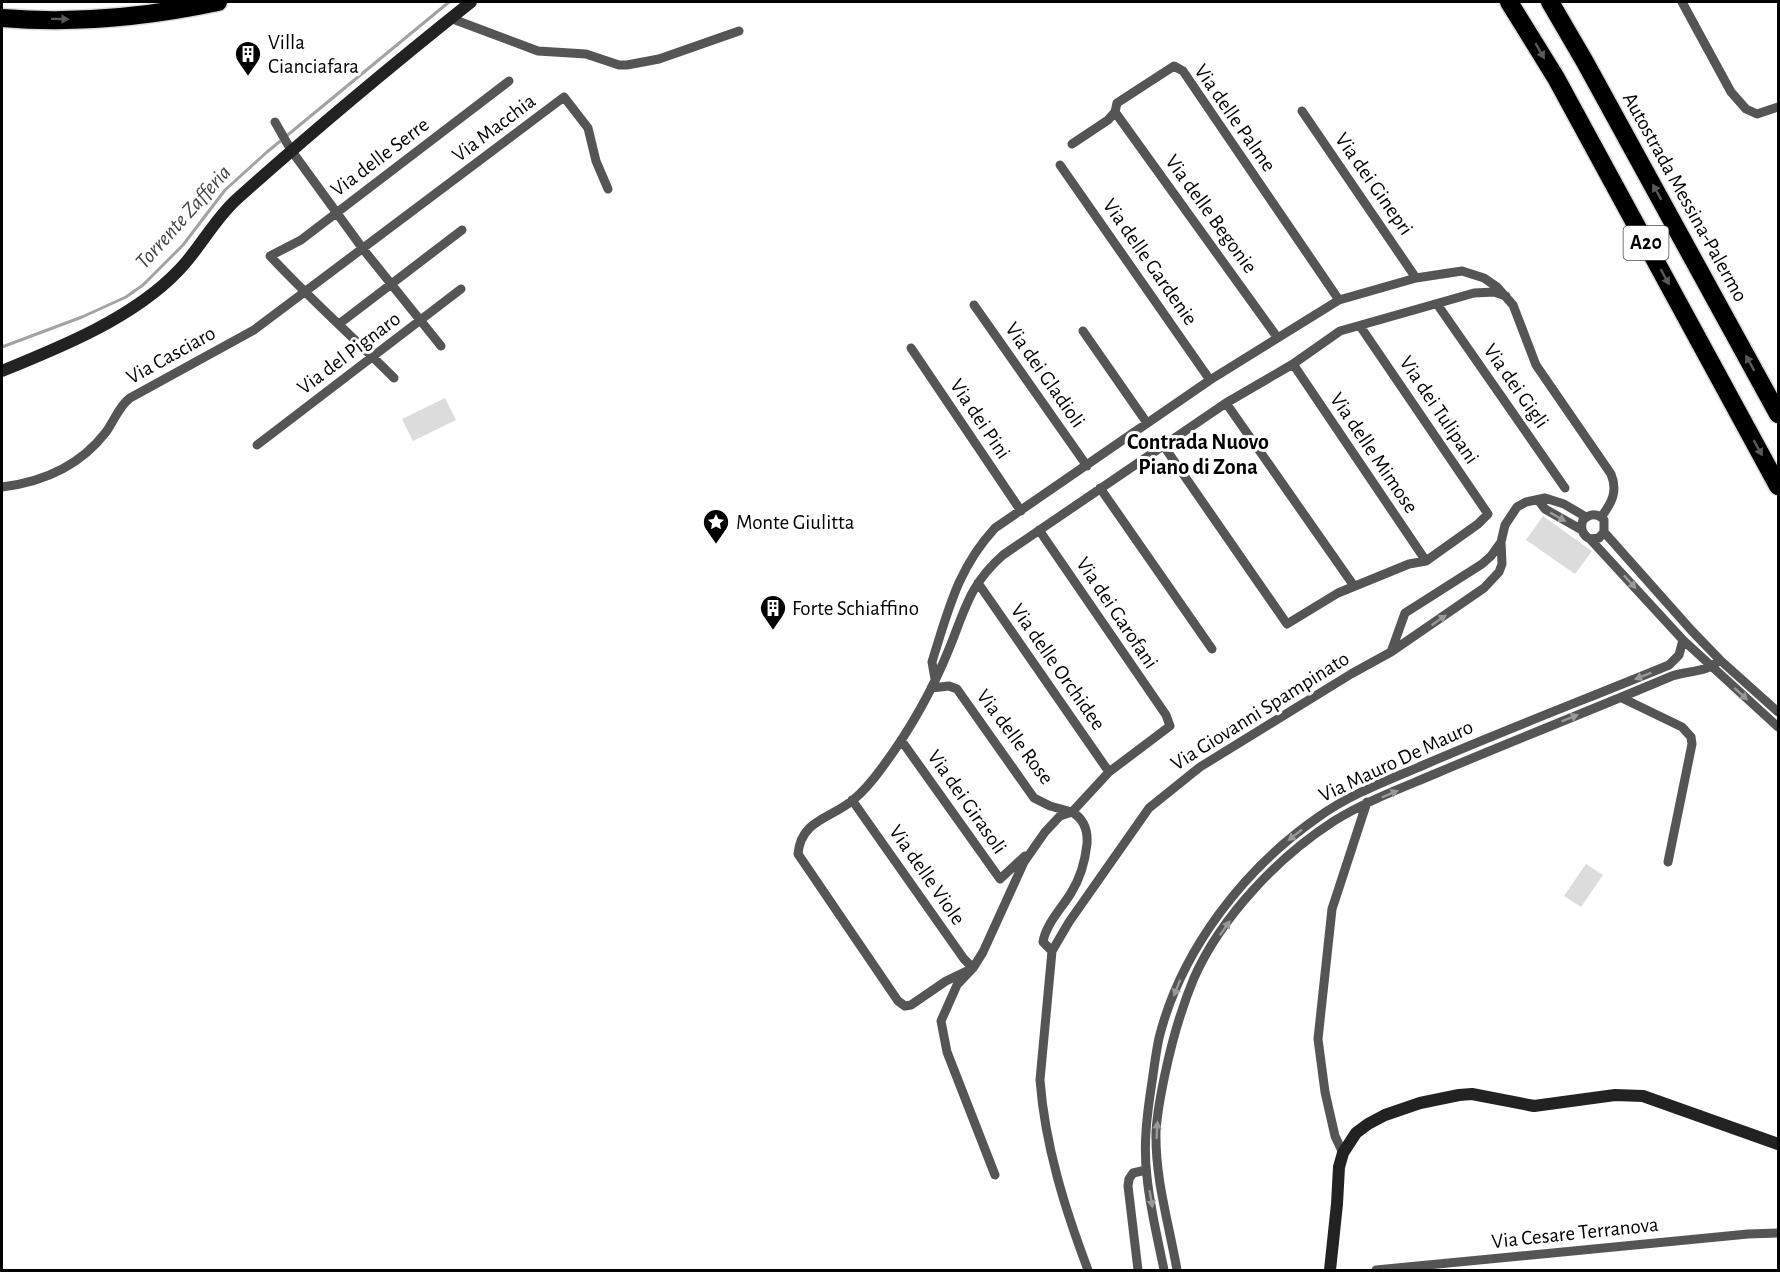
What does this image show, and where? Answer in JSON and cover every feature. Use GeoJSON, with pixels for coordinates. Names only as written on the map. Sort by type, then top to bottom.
{"type":"FeatureCollection","features":[{"type":"Feature","properties":{"kind":"highway"},"geometry":{"type":"LineString","coordinates":[[2,18],[78,20],[132,16],[218,2]]}},
{"type":"Feature","properties":{"kind":"highway","name":"A20"},"geometry":{"type":"LineString","coordinates":[[1509,2],[1556,78],[1779,486]]}},
{"type":"Feature","properties":{"kind":"highway","name":"Autostrada Messina-Palermo"},"geometry":{"type":"LineString","coordinates":[[1550,2],[1779,414]]}},
{"type":"Feature","properties":{"kind":"street"},"geometry":{"type":"LineString","coordinates":[[2,371],[112,320],[168,282],[190,259],[232,203],[290,148],[471,2]]}},
{"type":"Feature","properties":{"kind":"street"},"geometry":{"type":"LineString","coordinates":[[1682,2],[1740,105],[1758,114],[1779,107]]}},
{"type":"Feature","properties":{"kind":"street"},"geometry":{"type":"LineString","coordinates":[[450,18],[538,51],[586,54],[615,64],[627,65],[659,59],[739,31]]}},
{"type":"Feature","properties":{"kind":"street","name":"Via delle Palme"},"geometry":{"type":"LineString","coordinates":[[1072,144],[1108,120],[1115,112],[1117,103],[1174,66],[1183,70],[1339,300]]}},
{"type":"Feature","properties":{"kind":"street","name":"Via delle Serre"},"geometry":{"type":"LineString","coordinates":[[304,293],[270,256],[301,240],[510,81]]}},
{"type":"Feature","properties":{"kind":"street","name":"Via Macchia"},"geometry":{"type":"LineString","coordinates":[[363,249],[564,97],[588,128],[596,160],[608,189]]}},
{"type":"Feature","properties":{"kind":"street","name":"Via dei Ginepri"},"geometry":{"type":"LineString","coordinates":[[1302,111],[1416,278]]}},
{"type":"Feature","properties":{"kind":"street","name":"Via delle Begonie"},"geometry":{"type":"LineString","coordinates":[[1115,112],[1277,337]]}},
{"type":"Feature","properties":{"kind":"street"},"geometry":{"type":"LineString","coordinates":[[277,127],[363,249],[441,346]]}},
{"type":"Feature","properties":{"kind":"street","name":"Via delle Gardenie"},"geometry":{"type":"LineString","coordinates":[[1060,165],[1210,380]]}},
{"type":"Feature","properties":{"kind":"street"},"geometry":{"type":"LineString","coordinates":[[339,324],[462,230]]}},
{"type":"Feature","properties":{"kind":"street","name":"Via Casciaro"},"geometry":{"type":"LineString","coordinates":[[2,487],[54,474],[79,460],[98,442],[130,398],[243,337],[363,249]]}},
{"type":"Feature","properties":{"kind":"street"},"geometry":{"type":"LineString","coordinates":[[933,683],[932,662],[960,579],[982,543],[995,528],[1210,380],[1339,300],[1416,278],[1462,271],[1484,278],[1506,296],[1518,317],[1536,365],[1611,474],[1615,490],[1612,500],[1601,517]]}},
{"type":"Feature","properties":{"kind":"street","name":"Via del Pignaro"},"geometry":{"type":"LineString","coordinates":[[257,445],[462,289]]}},
{"type":"Feature","properties":{"kind":"street"},"geometry":{"type":"LineString","coordinates":[[973,968],[946,981],[911,1005],[898,1001],[798,854],[799,841],[807,829],[852,801],[875,777],[901,740],[933,683],[949,649],[968,598],[989,569],[1003,555],[1163,445],[1340,332],[1485,291],[1506,296]]}},
{"type":"Feature","properties":{"kind":"street"},"geometry":{"type":"LineString","coordinates":[[304,293],[394,378]]}},
{"type":"Feature","properties":{"kind":"street","name":"Via dei Gigli"},"geometry":{"type":"LineString","coordinates":[[1437,304],[1565,488]]}},
{"type":"Feature","properties":{"kind":"street","name":"Via dei Gladioli"},"geometry":{"type":"LineString","coordinates":[[974,305],[1086,466]]}},
{"type":"Feature","properties":{"kind":"street","name":"Via dei Tulipani"},"geometry":{"type":"LineString","coordinates":[[1360,326],[1488,514],[1479,524],[1426,561]]}},
{"type":"Feature","properties":{"kind":"street"},"geometry":{"type":"LineString","coordinates":[[1083,331],[1147,423]]}},
{"type":"Feature","properties":{"kind":"street","name":"Via dei Pini"},"geometry":{"type":"LineString","coordinates":[[910,348],[1021,511]]}},
{"type":"Feature","properties":{"kind":"street","name":"Via delle Mimose"},"geometry":{"type":"LineString","coordinates":[[1293,364],[1426,561]]}},
{"type":"Feature","properties":{"kind":"street"},"geometry":{"type":"LineString","coordinates":[[1226,403],[1354,586]]}},
{"type":"Feature","properties":{"kind":"street"},"geometry":{"type":"LineString","coordinates":[[1163,445],[1287,624],[1338,593],[1408,564],[1426,561]]}},
{"type":"Feature","properties":{"kind":"street"},"geometry":{"type":"LineString","coordinates":[[1100,488],[1212,648]]}},
{"type":"Feature","properties":{"kind":"street"},"geometry":{"type":"LineString","coordinates":[[1586,517],[1554,500],[1545,498],[1538,500],[1545,509],[1582,530],[1683,640],[1779,728]]}},
{"type":"Feature","properties":{"kind":"street","name":"Via Giovanni Spampinato"},"geometry":{"type":"LineString","coordinates":[[1088,1270],[1059,1187],[1041,1098],[1040,1069],[1052,951],[1069,922],[1149,808],[1200,767],[1341,680],[1391,652],[1467,601],[1495,578],[1502,564],[1501,542],[1505,525],[1511,514],[1526,502],[1538,500]]}},
{"type":"Feature","properties":{"kind":"street"},"geometry":{"type":"LineString","coordinates":[[1582,530],[1586,517],[1593,514],[1601,517],[1605,524],[1605,532],[1692,631],[1720,660],[1779,712]]}},
{"type":"Feature","properties":{"kind":"street","name":"Via dei Garofani"},"geometry":{"type":"LineString","coordinates":[[1039,530],[1166,716],[1170,726],[1109,772]]}},
{"type":"Feature","properties":{"kind":"street"},"geometry":{"type":"LineString","coordinates":[[1590,538],[1599,538],[1605,532]]}},
{"type":"Feature","properties":{"kind":"street","name":"Via Giovanni Spampinato"},"geometry":{"type":"LineString","coordinates":[[1391,652],[1405,614],[1482,564],[1501,542]]}},
{"type":"Feature","properties":{"kind":"street","name":"Via delle Orchidee"},"geometry":{"type":"LineString","coordinates":[[978,583],[1109,772]]}},
{"type":"Feature","properties":{"kind":"street","name":"Via Mauro De Mauro"},"geometry":{"type":"LineString","coordinates":[[1164,1270],[1146,1170],[1146,1125],[1159,1037],[1182,975],[1198,946],[1229,902],[1264,861],[1318,817],[1362,792],[1498,733],[1670,665],[1679,655],[1683,640],[1692,631]]}},
{"type":"Feature","properties":{"kind":"street"},"geometry":{"type":"LineString","coordinates":[[1712,668],[1720,660]]}},
{"type":"Feature","properties":{"kind":"street","name":"Via Mauro De Mauro"},"geometry":{"type":"LineString","coordinates":[[1177,1270],[1159,1182],[1156,1131],[1167,1065],[1185,1001],[1206,956],[1231,919],[1263,880],[1310,838],[1367,804],[1500,746],[1682,672],[1712,668]]}},
{"type":"Feature","properties":{"kind":"street","name":"Via delle Rose"},"geometry":{"type":"LineString","coordinates":[[933,683],[957,689],[1034,798],[1050,806],[1072,812]]}},
{"type":"Feature","properties":{"kind":"street"},"geometry":{"type":"LineString","coordinates":[[1622,698],[1682,728],[1691,737],[1692,744],[1668,862]]}},
{"type":"Feature","properties":{"kind":"street","name":"Via dei Girasoli"},"geometry":{"type":"LineString","coordinates":[[901,740],[1000,879],[1032,850]]}},
{"type":"Feature","properties":{"kind":"street"},"geometry":{"type":"LineString","coordinates":[[995,1175],[947,1052],[941,1021],[957,985],[973,968],[983,952],[1024,862],[1032,850],[1045,831],[1060,816],[1072,812],[1109,772]]}},
{"type":"Feature","properties":{"kind":"street"},"geometry":{"type":"LineString","coordinates":[[1343,1153],[1335,1136],[1325,1092],[1318,1038],[1332,909],[1367,804],[1362,792]]}},
{"type":"Feature","properties":{"kind":"street","name":"Via delle Viole"},"geometry":{"type":"LineString","coordinates":[[852,801],[964,959],[973,968]]}},
{"type":"Feature","properties":{"kind":"street"},"geometry":{"type":"LineString","coordinates":[[1052,951],[1043,942],[1045,934],[1072,892],[1084,866],[1088,834],[1081,817],[1072,812]]}},
{"type":"Feature","properties":{"kind":"street"},"geometry":{"type":"LineString","coordinates":[[1330,1270],[1339,1167],[1343,1153],[1356,1134],[1368,1124],[1385,1115],[1420,1103],[1472,1094],[1534,1106],[1615,1095],[1643,1095],[1779,1144]]}},
{"type":"Feature","properties":{"kind":"street"},"geometry":{"type":"LineString","coordinates":[[1138,1270],[1128,1186],[1133,1173],[1146,1170]]}},
{"type":"Feature","properties":{"kind":"street","name":"Via Cesare Terranova"},"geometry":{"type":"LineString","coordinates":[[1376,1270],[1748,1234],[1779,1233]]}},
{"type":"Feature","properties":{"kind":"shaded area"},"geometry":{"type":"Polygon","coordinates":[[[445,398],[456,420],[413,441],[402,419],[445,398]]]}},
{"type":"Feature","properties":{"kind":"shaded area"},"geometry":{"type":"Polygon","coordinates":[[[1543,516],[1592,551],[1575,574],[1526,540],[1543,516]]]}},
{"type":"Feature","properties":{"kind":"shaded area"},"geometry":{"type":"Polygon","coordinates":[[[1586,864],[1603,875],[1581,907],[1564,896],[1586,864]]]}},
{"type":"Feature","properties":{"kind":"waterway","name":"Torrente Zafferia"},"geometry":{"type":"LineString","coordinates":[[2,347],[82,317],[126,297],[143,285],[183,245],[225,190],[267,152],[449,2]]}},
{"type":"Feature","properties":{"kind":"place","name":"Villa Cianciafara"},"geometry":{"type":"Point","coordinates":[248,77]}},
{"type":"Feature","properties":{"kind":"place","name":"Monte Giulitta"},"geometry":{"type":"Point","coordinates":[716,545]}},
{"type":"Feature","properties":{"kind":"place","name":"Forte Schiaffino"},"geometry":{"type":"Point","coordinates":[773,631]}},
{"type":"Feature","properties":{"kind":"district","name":"Contrada Nuovo Piano di Zona"},"geometry":{"type":"Point","coordinates":[1198,455]}}]}
